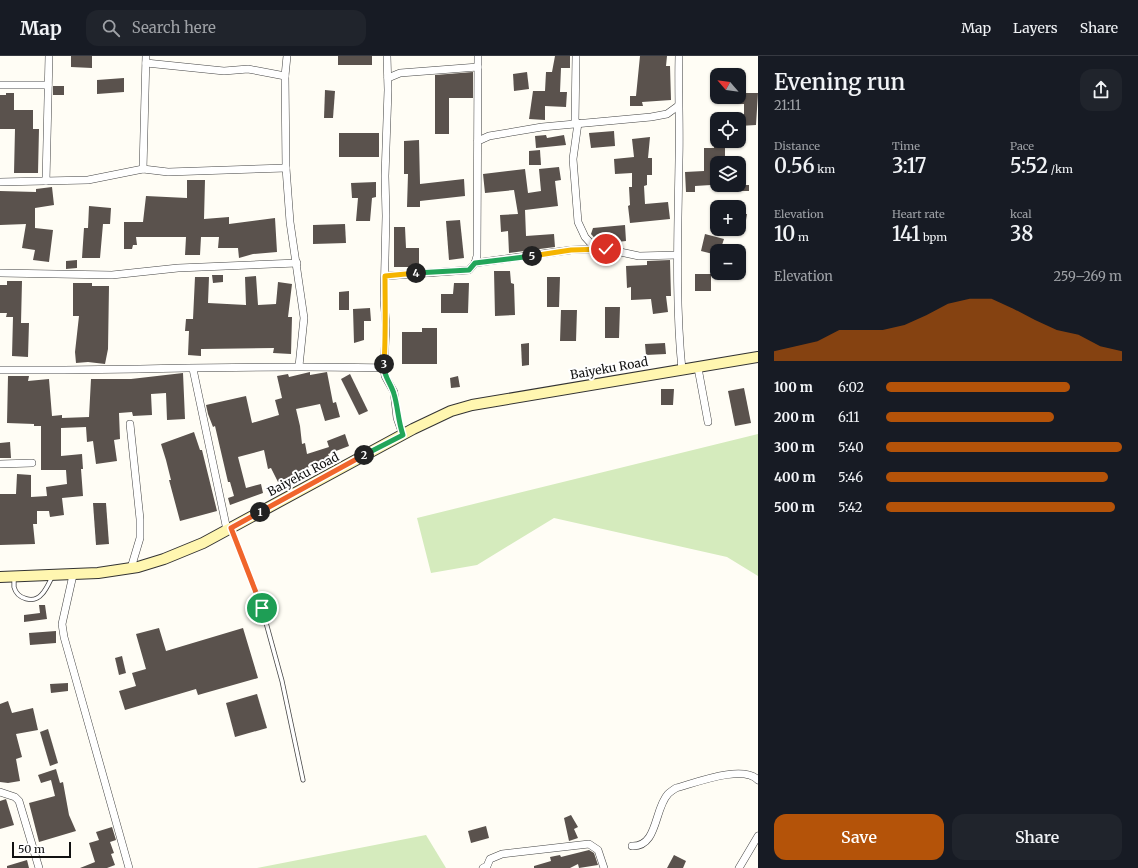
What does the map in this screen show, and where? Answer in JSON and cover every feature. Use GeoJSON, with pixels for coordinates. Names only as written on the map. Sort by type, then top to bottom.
{"type":"FeatureCollection","features":[{"type":"Feature","properties":{"kind":"main road","name":"Baiyeku Road"},"geometry":{"type":"LineString","coordinates":[[0,577],[73,575],[131,568],[164,559],[203,543],[403,435],[451,411],[472,404],[758,357]]}},
{"type":"Feature","properties":{"kind":"street"},"geometry":{"type":"LineString","coordinates":[[46,181],[49,56]]}},
{"type":"Feature","properties":{"kind":"street"},"geometry":{"type":"LineString","coordinates":[[287,56],[284,76],[286,168],[290,222],[304,318],[299,366]]}},
{"type":"Feature","properties":{"kind":"street"},"geometry":{"type":"LineString","coordinates":[[387,56],[388,78],[385,176],[384,300],[386,325],[384,368],[385,376],[394,392],[398,418],[403,435]]}},
{"type":"Feature","properties":{"kind":"street"},"geometry":{"type":"LineString","coordinates":[[385,276],[469,270],[475,263],[477,256],[478,56]]}},
{"type":"Feature","properties":{"kind":"street"},"geometry":{"type":"LineString","coordinates":[[576,56],[576,123],[573,159],[578,222],[585,237],[596,249]]}},
{"type":"Feature","properties":{"kind":"street"},"geometry":{"type":"LineString","coordinates":[[679,56],[676,256],[677,322],[682,370]]}},
{"type":"Feature","properties":{"kind":"street"},"geometry":{"type":"LineString","coordinates":[[143,169],[146,59],[224,70],[248,69],[284,76]]}},
{"type":"Feature","properties":{"kind":"street"},"geometry":{"type":"LineString","coordinates":[[388,78],[400,72],[478,67]]}},
{"type":"Feature","properties":{"kind":"street"},"geometry":{"type":"LineString","coordinates":[[0,85],[48,85]]}},
{"type":"Feature","properties":{"kind":"street"},"geometry":{"type":"LineString","coordinates":[[478,141],[489,136],[542,127],[667,114],[678,106]]}},
{"type":"Feature","properties":{"kind":"street"},"geometry":{"type":"LineString","coordinates":[[667,114],[678,121]]}},
{"type":"Feature","properties":{"kind":"street"},"geometry":{"type":"LineString","coordinates":[[478,132],[489,136]]}},
{"type":"Feature","properties":{"kind":"street"},"geometry":{"type":"LineString","coordinates":[[0,182],[98,179],[143,169],[168,172],[286,168]]}},
{"type":"Feature","properties":{"kind":"street"},"geometry":{"type":"LineString","coordinates":[[475,263],[571,250],[596,249],[606,249],[639,256],[676,256]]}},
{"type":"Feature","properties":{"kind":"street"},"geometry":{"type":"LineString","coordinates":[[0,272],[112,274],[178,268],[297,263]]}},
{"type":"Feature","properties":{"kind":"street"},"geometry":{"type":"LineString","coordinates":[[0,370],[193,369],[299,366],[384,368]]}},
{"type":"Feature","properties":{"kind":"street"},"geometry":{"type":"LineString","coordinates":[[698,368],[708,422]]}},
{"type":"Feature","properties":{"kind":"street"},"geometry":{"type":"LineString","coordinates":[[193,369],[229,529]]}},
{"type":"Feature","properties":{"kind":"street"},"geometry":{"type":"LineString","coordinates":[[130,424],[139,507],[140,538],[131,568]]}},
{"type":"Feature","properties":{"kind":"street"},"geometry":{"type":"LineString","coordinates":[[0,464],[32,463]]}},
{"type":"Feature","properties":{"kind":"street"},"geometry":{"type":"LineString","coordinates":[[73,575],[62,624],[64,637],[129,868]]}},
{"type":"Feature","properties":{"kind":"street"},"geometry":{"type":"LineString","coordinates":[[632,846],[640,846],[646,842],[650,836],[663,801],[668,794],[676,788],[736,773],[748,774],[758,780]]}},
{"type":"Feature","properties":{"kind":"street"},"geometry":{"type":"LineString","coordinates":[[0,792],[16,797],[19,800],[39,868]]}},
{"type":"Feature","properties":{"kind":"street"},"geometry":{"type":"LineString","coordinates":[[739,868],[758,836]]}},
{"type":"Feature","properties":{"kind":"street"},"geometry":{"type":"LineString","coordinates":[[483,868],[487,866],[490,859],[502,854],[588,844],[598,850],[604,868]]}},
{"type":"Feature","properties":{"kind":"lane"},"geometry":{"type":"LineString","coordinates":[[229,529],[264,615],[282,681],[303,780]]}},
{"type":"Feature","properties":{"kind":"lane"},"geometry":{"type":"LineString","coordinates":[[14,577],[14,588],[21,598],[29,600],[36,599],[42,595],[53,576]]}},
{"type":"Feature","properties":{"kind":"green space"},"geometry":{"type":"Polygon","coordinates":[[[758,434],[758,576],[727,557],[554,518],[477,565],[431,573],[417,518],[758,434]]]}},
{"type":"Feature","properties":{"kind":"green space"},"geometry":{"type":"Polygon","coordinates":[[[426,835],[446,868],[257,868],[426,835]]]}},
{"type":"Feature","properties":{"kind":"building"},"geometry":{"type":"Polygon","coordinates":[[[71,56],[92,56],[92,68],[71,67],[71,56]]]}},
{"type":"Feature","properties":{"kind":"building"},"geometry":{"type":"Polygon","coordinates":[[[338,56],[372,56],[372,65],[338,65],[338,56]]]}},
{"type":"Feature","properties":{"kind":"building"},"geometry":{"type":"Polygon","coordinates":[[[555,56],[570,56],[570,68],[561,68],[560,92],[567,92],[566,107],[545,106],[545,120],[529,119],[533,91],[545,91],[546,72],[552,72],[555,56]]]}},
{"type":"Feature","properties":{"kind":"building"},"geometry":{"type":"Polygon","coordinates":[[[640,56],[667,56],[666,66],[670,66],[671,100],[642,102],[643,106],[630,106],[630,96],[636,96],[640,56]]]}},
{"type":"Feature","properties":{"kind":"building"},"geometry":{"type":"Polygon","coordinates":[[[473,72],[473,98],[449,98],[449,134],[435,134],[435,75],[473,72]]]}},
{"type":"Feature","properties":{"kind":"building"},"geometry":{"type":"Polygon","coordinates":[[[527,72],[529,89],[514,91],[513,74],[527,72]]]}},
{"type":"Feature","properties":{"kind":"building"},"geometry":{"type":"Polygon","coordinates":[[[124,78],[124,92],[97,94],[97,80],[124,78]]]}},
{"type":"Feature","properties":{"kind":"building"},"geometry":{"type":"Polygon","coordinates":[[[53,86],[64,86],[64,95],[53,95],[53,86]]]}},
{"type":"Feature","properties":{"kind":"building"},"geometry":{"type":"Polygon","coordinates":[[[325,90],[335,91],[333,118],[324,118],[325,90]]]}},
{"type":"Feature","properties":{"kind":"building"},"geometry":{"type":"Polygon","coordinates":[[[6,93],[14,93],[14,110],[33,110],[33,129],[39,129],[38,173],[14,173],[15,129],[0,129],[0,95],[6,95],[6,93]]]}},
{"type":"Feature","properties":{"kind":"building"},"geometry":{"type":"Polygon","coordinates":[[[746,93],[758,93],[756,125],[746,126],[746,112],[744,112],[746,93]]]}},
{"type":"Feature","properties":{"kind":"building"},"geometry":{"type":"Polygon","coordinates":[[[614,131],[615,146],[591,148],[589,133],[614,131]]]}},
{"type":"Feature","properties":{"kind":"building"},"geometry":{"type":"Polygon","coordinates":[[[339,133],[379,133],[379,157],[339,157],[339,133]]]}},
{"type":"Feature","properties":{"kind":"building"},"geometry":{"type":"Polygon","coordinates":[[[546,135],[547,138],[564,135],[566,145],[536,148],[535,136],[546,135]]]}},
{"type":"Feature","properties":{"kind":"building"},"geometry":{"type":"Polygon","coordinates":[[[650,137],[648,158],[652,158],[652,175],[647,175],[647,185],[644,186],[645,204],[668,202],[670,219],[630,223],[628,206],[630,205],[629,187],[632,187],[632,173],[615,174],[614,159],[634,157],[632,139],[650,137]]]}},
{"type":"Feature","properties":{"kind":"building"},"geometry":{"type":"Polygon","coordinates":[[[419,140],[420,184],[464,179],[465,196],[420,201],[420,207],[407,207],[408,174],[404,174],[404,141],[419,140]]]}},
{"type":"Feature","properties":{"kind":"building"},"geometry":{"type":"Polygon","coordinates":[[[704,148],[725,148],[725,156],[710,156],[710,185],[695,186],[695,192],[686,192],[685,172],[704,171],[704,148]]]}},
{"type":"Feature","properties":{"kind":"building"},"geometry":{"type":"Polygon","coordinates":[[[540,150],[541,165],[529,165],[529,151],[540,150]]]}},
{"type":"Feature","properties":{"kind":"building"},"geometry":{"type":"Polygon","coordinates":[[[559,167],[561,180],[555,181],[558,206],[525,210],[526,236],[554,234],[555,247],[509,253],[508,231],[501,232],[500,215],[518,214],[514,190],[485,193],[483,174],[525,169],[528,193],[541,191],[539,169],[559,167]]]}},
{"type":"Feature","properties":{"kind":"building"},"geometry":{"type":"Polygon","coordinates":[[[187,180],[205,180],[204,219],[229,217],[229,224],[275,218],[277,252],[253,254],[239,258],[238,248],[218,248],[219,237],[201,237],[200,255],[185,255],[186,237],[136,237],[137,245],[133,245],[132,249],[124,249],[124,222],[143,222],[146,196],[187,198],[187,180]]]}},
{"type":"Feature","properties":{"kind":"building"},"geometry":{"type":"Polygon","coordinates":[[[376,182],[376,197],[372,198],[370,221],[356,221],[358,198],[352,198],[351,183],[376,182]]]}},
{"type":"Feature","properties":{"kind":"building"},"geometry":{"type":"Polygon","coordinates":[[[746,185],[749,185],[749,191],[746,191],[746,185]]]}},
{"type":"Feature","properties":{"kind":"building"},"geometry":{"type":"Polygon","coordinates":[[[52,187],[54,205],[35,208],[35,228],[53,230],[49,262],[33,260],[35,250],[22,248],[26,224],[0,225],[0,191],[36,192],[36,189],[52,187]]]}},
{"type":"Feature","properties":{"kind":"building"},"geometry":{"type":"Polygon","coordinates":[[[89,206],[111,208],[110,224],[103,224],[100,258],[82,258],[84,228],[88,228],[89,206]]]}},
{"type":"Feature","properties":{"kind":"building"},"geometry":{"type":"Polygon","coordinates":[[[460,220],[464,258],[449,260],[446,221],[460,220]]]}},
{"type":"Feature","properties":{"kind":"building"},"geometry":{"type":"Polygon","coordinates":[[[345,224],[346,243],[313,244],[313,225],[345,224]]]}},
{"type":"Feature","properties":{"kind":"building"},"geometry":{"type":"Polygon","coordinates":[[[625,225],[626,241],[600,244],[591,234],[593,228],[625,225]]]}},
{"type":"Feature","properties":{"kind":"building"},"geometry":{"type":"Polygon","coordinates":[[[394,227],[405,227],[406,248],[419,248],[419,267],[394,267],[394,227]]]}},
{"type":"Feature","properties":{"kind":"building"},"geometry":{"type":"Polygon","coordinates":[[[705,234],[724,239],[722,244],[710,244],[710,253],[701,251],[705,234]]]}},
{"type":"Feature","properties":{"kind":"building"},"geometry":{"type":"Polygon","coordinates":[[[77,260],[77,268],[66,269],[66,261],[77,260]]]}},
{"type":"Feature","properties":{"kind":"building"},"geometry":{"type":"Polygon","coordinates":[[[670,260],[671,296],[666,296],[668,312],[653,314],[651,299],[631,300],[631,287],[627,288],[626,266],[647,265],[647,261],[670,260]]]}},
{"type":"Feature","properties":{"kind":"building"},"geometry":{"type":"Polygon","coordinates":[[[494,271],[510,271],[511,283],[514,284],[515,315],[495,316],[494,271]]]}},
{"type":"Feature","properties":{"kind":"building"},"geometry":{"type":"Polygon","coordinates":[[[695,274],[710,274],[711,291],[695,291],[695,274]]]}},
{"type":"Feature","properties":{"kind":"building"},"geometry":{"type":"Polygon","coordinates":[[[212,275],[223,275],[223,282],[213,283],[212,275]]]}},
{"type":"Feature","properties":{"kind":"building"},"geometry":{"type":"Polygon","coordinates":[[[256,276],[258,305],[276,304],[278,282],[292,284],[288,317],[292,317],[291,354],[273,353],[274,348],[201,349],[201,356],[188,355],[189,331],[185,331],[186,319],[193,319],[195,277],[209,277],[208,303],[246,305],[245,277],[256,276]]]}},
{"type":"Feature","properties":{"kind":"building"},"geometry":{"type":"Polygon","coordinates":[[[547,277],[560,277],[559,307],[547,307],[547,277]]]}},
{"type":"Feature","properties":{"kind":"building"},"geometry":{"type":"Polygon","coordinates":[[[7,281],[22,281],[21,323],[29,323],[28,357],[12,356],[13,317],[6,317],[7,313],[0,313],[0,285],[7,285],[7,281]]]}},
{"type":"Feature","properties":{"kind":"building"},"geometry":{"type":"Polygon","coordinates":[[[73,283],[92,283],[92,286],[109,286],[108,349],[105,364],[88,362],[76,363],[75,352],[79,316],[73,316],[73,283]]]}},
{"type":"Feature","properties":{"kind":"building"},"geometry":{"type":"Polygon","coordinates":[[[454,283],[469,283],[468,313],[441,313],[441,294],[453,294],[454,283]]]}},
{"type":"Feature","properties":{"kind":"building"},"geometry":{"type":"Polygon","coordinates":[[[349,291],[349,310],[339,310],[339,292],[349,291]]]}},
{"type":"Feature","properties":{"kind":"building"},"geometry":{"type":"Polygon","coordinates":[[[605,307],[620,307],[619,338],[605,338],[605,307]]]}},
{"type":"Feature","properties":{"kind":"building"},"geometry":{"type":"Polygon","coordinates":[[[370,308],[371,321],[364,321],[364,340],[354,343],[353,309],[370,308]]]}},
{"type":"Feature","properties":{"kind":"building"},"geometry":{"type":"Polygon","coordinates":[[[561,310],[577,310],[576,341],[560,341],[561,310]]]}},
{"type":"Feature","properties":{"kind":"building"},"geometry":{"type":"Polygon","coordinates":[[[422,328],[437,328],[437,364],[402,364],[402,332],[422,332],[422,328]]]}},
{"type":"Feature","properties":{"kind":"building"},"geometry":{"type":"Polygon","coordinates":[[[529,343],[529,365],[522,366],[521,344],[529,343]]]}},
{"type":"Feature","properties":{"kind":"building"},"geometry":{"type":"Polygon","coordinates":[[[665,343],[666,354],[646,355],[645,344],[665,343]]]}},
{"type":"Feature","properties":{"kind":"building"},"geometry":{"type":"Polygon","coordinates":[[[310,372],[310,375],[327,372],[333,403],[336,402],[340,417],[325,421],[320,404],[296,409],[302,444],[305,443],[307,454],[329,447],[327,441],[345,434],[349,446],[328,454],[330,458],[308,465],[309,469],[278,482],[271,468],[268,469],[264,450],[238,457],[246,488],[261,484],[263,493],[230,505],[228,498],[234,496],[230,482],[228,482],[215,426],[213,427],[206,405],[246,396],[252,423],[279,415],[275,400],[282,398],[277,376],[288,374],[289,377],[310,372]]]}},
{"type":"Feature","properties":{"kind":"building"},"geometry":{"type":"Polygon","coordinates":[[[183,373],[185,419],[167,420],[166,393],[151,394],[152,415],[133,416],[132,412],[119,413],[120,439],[114,440],[117,461],[96,464],[93,441],[87,442],[86,427],[61,428],[61,456],[82,454],[83,469],[81,469],[83,496],[62,498],[64,515],[50,517],[49,511],[37,511],[37,524],[33,524],[35,544],[0,545],[0,494],[16,494],[17,474],[31,475],[31,497],[47,496],[46,487],[67,484],[66,470],[41,470],[41,426],[34,426],[34,424],[7,423],[8,376],[29,376],[28,381],[49,379],[52,416],[62,415],[62,418],[89,417],[91,379],[131,379],[183,373]]]}},
{"type":"Feature","properties":{"kind":"building"},"geometry":{"type":"Polygon","coordinates":[[[350,374],[368,411],[359,415],[341,379],[350,374]]]}},
{"type":"Feature","properties":{"kind":"building"},"geometry":{"type":"Polygon","coordinates":[[[458,376],[460,387],[451,388],[450,378],[458,376]]]}},
{"type":"Feature","properties":{"kind":"building"},"geometry":{"type":"Polygon","coordinates":[[[744,388],[751,423],[735,426],[728,391],[744,388]]]}},
{"type":"Feature","properties":{"kind":"building"},"geometry":{"type":"Polygon","coordinates":[[[661,389],[674,389],[673,405],[661,405],[661,389]]]}},
{"type":"Feature","properties":{"kind":"building"},"geometry":{"type":"Polygon","coordinates":[[[194,432],[200,450],[202,450],[217,511],[180,521],[161,444],[194,432]]]}},
{"type":"Feature","properties":{"kind":"building"},"geometry":{"type":"Polygon","coordinates":[[[10,442],[11,458],[0,458],[0,443],[10,442]]]}},
{"type":"Feature","properties":{"kind":"building"},"geometry":{"type":"Polygon","coordinates":[[[93,503],[106,503],[109,544],[96,545],[93,503]]]}},
{"type":"Feature","properties":{"kind":"building"},"geometry":{"type":"Polygon","coordinates":[[[39,605],[45,605],[47,619],[24,622],[24,615],[40,613],[39,605]]]}},
{"type":"Feature","properties":{"kind":"building"},"geometry":{"type":"Polygon","coordinates":[[[159,628],[166,651],[243,628],[258,678],[198,695],[196,689],[125,710],[119,691],[136,686],[132,673],[146,669],[136,634],[159,628]]]}},
{"type":"Feature","properties":{"kind":"building"},"geometry":{"type":"Polygon","coordinates":[[[56,631],[56,643],[30,645],[29,633],[56,631]]]}},
{"type":"Feature","properties":{"kind":"building"},"geometry":{"type":"Polygon","coordinates":[[[122,656],[126,673],[119,675],[115,658],[122,656]]]}},
{"type":"Feature","properties":{"kind":"building"},"geometry":{"type":"Polygon","coordinates":[[[68,683],[68,691],[51,693],[50,684],[68,683]]]}},
{"type":"Feature","properties":{"kind":"building"},"geometry":{"type":"Polygon","coordinates":[[[257,694],[267,728],[235,737],[226,703],[257,694]]]}},
{"type":"Feature","properties":{"kind":"building"},"geometry":{"type":"Polygon","coordinates":[[[8,701],[12,713],[33,708],[38,730],[16,734],[22,757],[16,759],[20,781],[8,783],[0,782],[0,704],[8,701]]]}},
{"type":"Feature","properties":{"kind":"building"},"geometry":{"type":"Polygon","coordinates":[[[48,729],[58,763],[50,766],[40,732],[48,729]]]}},
{"type":"Feature","properties":{"kind":"building"},"geometry":{"type":"Polygon","coordinates":[[[56,769],[60,783],[63,782],[69,815],[76,831],[39,842],[29,803],[55,796],[51,780],[41,783],[38,775],[56,769]]]}},
{"type":"Feature","properties":{"kind":"building"},"geometry":{"type":"Polygon","coordinates":[[[6,799],[14,825],[0,829],[0,801],[6,799]]]}},
{"type":"Feature","properties":{"kind":"building"},"geometry":{"type":"Polygon","coordinates":[[[571,815],[578,827],[574,829],[578,838],[569,841],[564,818],[571,815]]]}},
{"type":"Feature","properties":{"kind":"building"},"geometry":{"type":"Polygon","coordinates":[[[486,826],[489,838],[471,843],[468,831],[486,826]]]}},
{"type":"Feature","properties":{"kind":"building"},"geometry":{"type":"Polygon","coordinates":[[[112,827],[116,840],[110,842],[114,853],[111,854],[115,865],[107,868],[80,868],[95,862],[89,843],[99,840],[96,832],[112,827]]]}},
{"type":"Feature","properties":{"kind":"building"},"geometry":{"type":"Polygon","coordinates":[[[589,850],[594,853],[598,865],[579,868],[578,864],[570,868],[534,868],[534,866],[551,861],[550,857],[560,855],[561,857],[589,850]]]}},
{"type":"Feature","properties":{"kind":"building"},"geometry":{"type":"Polygon","coordinates":[[[674,855],[686,861],[683,868],[667,868],[674,855]]]}},
{"type":"Feature","properties":{"kind":"building"},"geometry":{"type":"Polygon","coordinates":[[[27,860],[29,868],[7,868],[7,866],[27,860]]]}},
{"type":"Feature","properties":{"kind":"route"},"geometry":{"type":"LineString","coordinates":[[262,608],[231,528],[403,435],[398,418],[394,392],[385,376],[384,368],[386,325],[384,300],[385,276],[436,271],[469,270],[475,263],[571,250],[606,249]]}}]}
